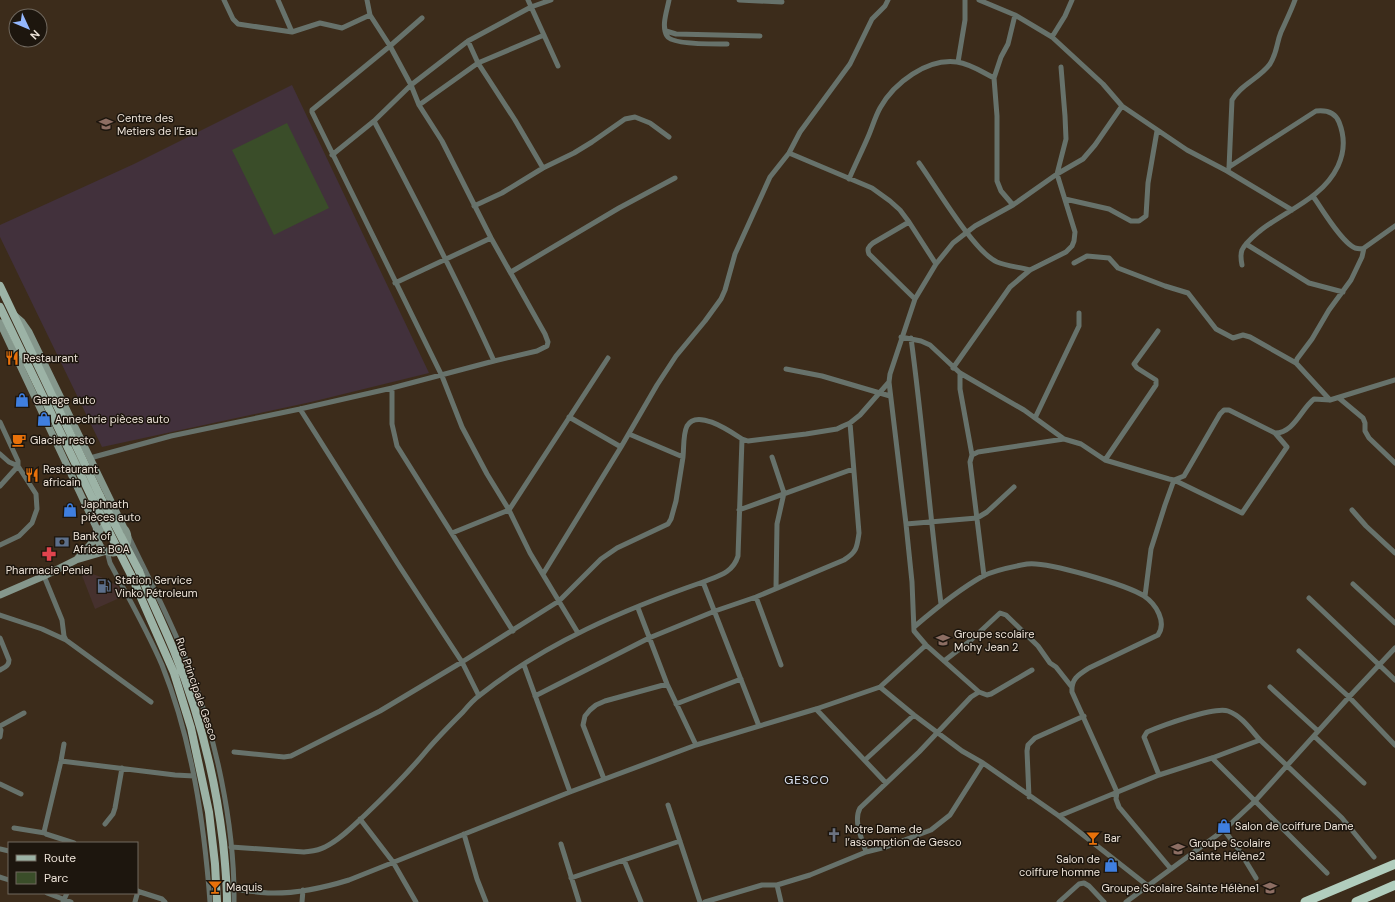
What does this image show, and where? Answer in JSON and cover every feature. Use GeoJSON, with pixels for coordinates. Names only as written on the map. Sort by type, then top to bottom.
{"type":"FeatureCollection","features":[{"type":"Feature","properties":{"kind":"highway"},"geometry":{"type":"LineString","coordinates":[[1305,902],[1395,864]]}},
{"type":"Feature","properties":{"kind":"highway"},"geometry":{"type":"LineString","coordinates":[[1356,902],[1395,885]]}},
{"type":"Feature","properties":{"kind":"main road"},"geometry":{"type":"LineString","coordinates":[[0,286],[61,425]]}},
{"type":"Feature","properties":{"kind":"main road"},"geometry":{"type":"LineString","coordinates":[[0,307],[61,425],[96,498]]}},
{"type":"Feature","properties":{"kind":"main road","name":"Rue Principale Gesco"},"geometry":{"type":"LineString","coordinates":[[96,498],[139,571],[174,651],[200,726],[208,755],[219,811],[225,865],[227,902]]}},
{"type":"Feature","properties":{"kind":"main road","name":"Rue Principale Gesco"},"geometry":{"type":"LineString","coordinates":[[96,498],[174,673],[191,728],[209,812],[215,864],[217,902]]}},
{"type":"Feature","properties":{"kind":"street"},"geometry":{"type":"LineString","coordinates":[[224,0],[233,20],[238,24],[292,32],[320,23],[342,28],[370,16]]}},
{"type":"Feature","properties":{"kind":"street"},"geometry":{"type":"LineString","coordinates":[[278,0],[292,32]]}},
{"type":"Feature","properties":{"kind":"street"},"geometry":{"type":"LineString","coordinates":[[90,458],[171,436],[300,410],[442,376],[494,361],[537,351],[545,347],[548,342],[545,334],[491,238],[442,141],[419,104],[411,85],[390,46],[370,16],[367,0]]}},
{"type":"Feature","properties":{"kind":"street"},"geometry":{"type":"LineString","coordinates":[[528,0],[558,66]]}},
{"type":"Feature","properties":{"kind":"street"},"geometry":{"type":"LineString","coordinates":[[332,155],[374,121],[411,85],[468,41],[531,7],[551,0]]}},
{"type":"Feature","properties":{"kind":"street"},"geometry":{"type":"LineString","coordinates":[[669,0],[665,22],[668,38],[673,41],[684,43],[727,44]]}},
{"type":"Feature","properties":{"kind":"street"},"geometry":{"type":"LineString","coordinates":[[739,0],[782,2]]}},
{"type":"Feature","properties":{"kind":"street"},"geometry":{"type":"LineString","coordinates":[[543,574],[666,371],[721,299],[735,254],[770,177],[789,153],[800,132],[850,64],[872,19],[885,6],[888,0]]}},
{"type":"Feature","properties":{"kind":"street"},"geometry":{"type":"LineString","coordinates":[[958,62],[964,28],[966,0]]}},
{"type":"Feature","properties":{"kind":"street"},"geometry":{"type":"LineString","coordinates":[[979,0],[1015,15],[1052,37],[1103,84],[1122,106],[1187,150],[1228,169],[1292,210]]}},
{"type":"Feature","properties":{"kind":"street"},"geometry":{"type":"LineString","coordinates":[[1052,37],[1065,16],[1072,0]]}},
{"type":"Feature","properties":{"kind":"street"},"geometry":{"type":"LineString","coordinates":[[1228,169],[1232,100],[1241,88],[1256,78],[1269,65],[1277,50],[1281,31],[1295,0]]}},
{"type":"Feature","properties":{"kind":"street"},"geometry":{"type":"LineString","coordinates":[[1013,204],[1001,191],[997,181],[997,116],[994,78],[1001,57],[1008,44],[1015,15]]}},
{"type":"Feature","properties":{"kind":"street"},"geometry":{"type":"LineString","coordinates":[[422,18],[312,110],[312,115],[442,376],[462,427],[487,474],[510,510],[530,553],[578,633]]}},
{"type":"Feature","properties":{"kind":"street"},"geometry":{"type":"LineString","coordinates":[[666,31],[676,34],[760,36]]}},
{"type":"Feature","properties":{"kind":"street"},"geometry":{"type":"LineString","coordinates":[[419,104],[478,63],[544,35]]}},
{"type":"Feature","properties":{"kind":"street"},"geometry":{"type":"LineString","coordinates":[[468,41],[478,63],[515,120],[543,168]]}},
{"type":"Feature","properties":{"kind":"street"},"geometry":{"type":"LineString","coordinates":[[849,179],[880,108],[905,78],[919,70],[948,62],[958,62],[972,66],[994,78]]}},
{"type":"Feature","properties":{"kind":"street"},"geometry":{"type":"LineString","coordinates":[[953,368],[1010,287],[1030,270],[1061,255],[1072,246],[1074,241],[1075,232],[1056,174],[1066,139],[1061,68]]}},
{"type":"Feature","properties":{"kind":"street"},"geometry":{"type":"LineString","coordinates":[[1032,670],[991,694],[979,692],[926,645],[914,631],[912,582],[890,396],[890,374],[901,337],[915,299],[936,264],[953,243],[967,232],[1013,204],[1088,154],[1122,106]]}},
{"type":"Feature","properties":{"kind":"street"},"geometry":{"type":"LineString","coordinates":[[1228,169],[1306,116],[1316,111],[1325,110],[1338,119],[1342,129],[1344,141],[1341,159],[1332,177],[1313,196],[1275,219],[1254,236],[1241,251],[1242,265]]}},
{"type":"Feature","properties":{"kind":"street"},"geometry":{"type":"LineString","coordinates":[[474,206],[502,193],[543,168],[592,142],[625,119],[635,117],[650,123],[669,137]]}},
{"type":"Feature","properties":{"kind":"street"},"geometry":{"type":"LineString","coordinates":[[374,121],[445,259],[494,361]]}},
{"type":"Feature","properties":{"kind":"street"},"geometry":{"type":"LineString","coordinates":[[1065,199],[1109,209],[1131,221],[1139,221],[1146,216],[1148,183],[1158,130]]}},
{"type":"Feature","properties":{"kind":"street"},"geometry":{"type":"LineString","coordinates":[[789,153],[872,188],[890,201],[900,210],[909,222],[936,264]]}},
{"type":"Feature","properties":{"kind":"street"},"geometry":{"type":"LineString","coordinates":[[919,163],[982,252],[996,262],[1030,270]]}},
{"type":"Feature","properties":{"kind":"street"},"geometry":{"type":"LineString","coordinates":[[511,272],[619,208],[675,178]]}},
{"type":"Feature","properties":{"kind":"street"},"geometry":{"type":"LineString","coordinates":[[1313,196],[1338,232],[1353,248],[1364,248],[1395,226]]}},
{"type":"Feature","properties":{"kind":"street"},"geometry":{"type":"LineString","coordinates":[[909,222],[872,243],[868,247],[868,250],[869,254],[915,299]]}},
{"type":"Feature","properties":{"kind":"street"},"geometry":{"type":"LineString","coordinates":[[396,283],[491,238]]}},
{"type":"Feature","properties":{"kind":"street"},"geometry":{"type":"LineString","coordinates":[[1246,244],[1309,283],[1343,292]]}},
{"type":"Feature","properties":{"kind":"street"},"geometry":{"type":"LineString","coordinates":[[1296,363],[1329,310],[1352,280],[1362,257],[1364,248]]}},
{"type":"Feature","properties":{"kind":"street"},"geometry":{"type":"LineString","coordinates":[[1074,263],[1087,256],[1109,258],[1118,268],[1188,293],[1216,329],[1233,338],[1243,335],[1250,337],[1296,363],[1330,400]]}},
{"type":"Feature","properties":{"kind":"street"},"geometry":{"type":"LineString","coordinates":[[1035,418],[1079,326],[1079,313]]}},
{"type":"Feature","properties":{"kind":"street"},"geometry":{"type":"LineString","coordinates":[[14,315],[22,322],[29,332],[171,624],[187,662],[201,701],[216,757],[231,847],[234,902]]}},
{"type":"Feature","properties":{"kind":"street"},"geometry":{"type":"LineString","coordinates":[[0,323],[96,526],[100,545],[107,551],[110,562],[152,642],[162,667],[187,741],[204,837],[210,902]]}},
{"type":"Feature","properties":{"kind":"street"},"geometry":{"type":"LineString","coordinates":[[1104,460],[1156,387],[1156,380],[1137,368],[1134,364],[1158,331]]}},
{"type":"Feature","properties":{"kind":"street"},"geometry":{"type":"LineString","coordinates":[[901,337],[911,338],[930,345],[960,373],[1018,406],[1064,439],[1081,444],[1104,460],[1161,478],[1174,480],[1242,513],[1287,448],[1275,433],[1229,410],[1224,410],[1220,414],[1184,476],[1174,480],[1151,549],[1145,596]]}},
{"type":"Feature","properties":{"kind":"street"},"geometry":{"type":"LineString","coordinates":[[911,338],[941,604]]}},
{"type":"Feature","properties":{"kind":"street"},"geometry":{"type":"LineString","coordinates":[[452,533],[510,510],[608,358]]}},
{"type":"Feature","properties":{"kind":"street"},"geometry":{"type":"LineString","coordinates":[[786,369],[822,376],[890,396]]}},
{"type":"Feature","properties":{"kind":"street"},"geometry":{"type":"LineString","coordinates":[[960,373],[960,389],[972,455],[970,462],[984,576]]}},
{"type":"Feature","properties":{"kind":"street"},"geometry":{"type":"LineString","coordinates":[[1275,433],[1282,433],[1288,429],[1314,399],[1330,400],[1339,398],[1395,380]]}},
{"type":"Feature","properties":{"kind":"street"},"geometry":{"type":"LineString","coordinates":[[234,752],[284,757],[295,754],[380,711],[559,601],[597,563],[610,553],[627,543],[668,524],[672,519],[676,501],[687,427],[690,422],[702,419],[713,422],[748,441],[806,434],[837,428],[850,423],[860,415],[889,382]]}},
{"type":"Feature","properties":{"kind":"street"},"geometry":{"type":"LineString","coordinates":[[392,388],[392,424],[397,446],[513,630]]}},
{"type":"Feature","properties":{"kind":"street"},"geometry":{"type":"LineString","coordinates":[[1339,398],[1363,418],[1365,423],[1365,431],[1368,438],[1395,463]]}},
{"type":"Feature","properties":{"kind":"street"},"geometry":{"type":"LineString","coordinates":[[300,410],[462,662],[479,696]]}},
{"type":"Feature","properties":{"kind":"street"},"geometry":{"type":"LineString","coordinates":[[569,417],[621,447]]}},
{"type":"Feature","properties":{"kind":"street"},"geometry":{"type":"LineString","coordinates":[[0,422],[18,461],[18,466],[36,494],[37,509],[32,523],[19,536],[0,545]]}},
{"type":"Feature","properties":{"kind":"street"},"geometry":{"type":"LineString","coordinates":[[535,696],[649,638],[756,597],[844,560],[856,551],[859,533],[850,423]]}},
{"type":"Feature","properties":{"kind":"street"},"geometry":{"type":"LineString","coordinates":[[629,434],[683,457]]}},
{"type":"Feature","properties":{"kind":"street"},"geometry":{"type":"LineString","coordinates":[[231,847],[304,852],[324,848],[335,841],[360,820],[410,770],[434,741],[479,696],[524,664],[578,633],[676,591],[703,582],[730,570],[736,563],[738,556],[742,439]]}},
{"type":"Feature","properties":{"kind":"street"},"geometry":{"type":"LineString","coordinates":[[972,455],[978,452],[1064,439]]}},
{"type":"Feature","properties":{"kind":"street"},"geometry":{"type":"LineString","coordinates":[[0,454],[9,462],[18,466]]}},
{"type":"Feature","properties":{"kind":"street"},"geometry":{"type":"LineString","coordinates":[[772,457],[784,493],[777,524],[776,588]]}},
{"type":"Feature","properties":{"kind":"street"},"geometry":{"type":"LineString","coordinates":[[0,486],[18,466]]}},
{"type":"Feature","properties":{"kind":"street"},"geometry":{"type":"LineString","coordinates":[[739,510],[853,469]]}},
{"type":"Feature","properties":{"kind":"street"},"geometry":{"type":"LineString","coordinates":[[906,524],[977,518],[987,512],[1014,488]]}},
{"type":"Feature","properties":{"kind":"street"},"geometry":{"type":"LineString","coordinates":[[1352,510],[1366,526],[1395,553]]}},
{"type":"Feature","properties":{"kind":"street"},"geometry":{"type":"LineString","coordinates":[[76,560],[106,525],[116,524],[124,528]]}},
{"type":"Feature","properties":{"kind":"street"},"geometry":{"type":"LineString","coordinates":[[0,595],[76,560],[107,551],[120,551],[126,544],[128,535]]}},
{"type":"Feature","properties":{"kind":"street"},"geometry":{"type":"LineString","coordinates":[[914,626],[941,604],[984,576],[1027,564],[1037,564],[1108,581],[1145,596],[1152,603],[1162,623],[1162,630],[1158,635],[1088,668],[1073,680],[1071,686],[1072,692],[1117,792],[1116,799],[1119,807],[1171,869]]}},
{"type":"Feature","properties":{"kind":"street"},"geometry":{"type":"LineString","coordinates":[[44,576],[62,620],[66,640]]}},
{"type":"Feature","properties":{"kind":"street"},"geometry":{"type":"LineString","coordinates":[[703,582],[759,726]]}},
{"type":"Feature","properties":{"kind":"street"},"geometry":{"type":"LineString","coordinates":[[1353,584],[1395,623]]}},
{"type":"Feature","properties":{"kind":"street"},"geometry":{"type":"LineString","coordinates":[[756,597],[781,666]]}},
{"type":"Feature","properties":{"kind":"street"},"geometry":{"type":"LineString","coordinates":[[1309,598],[1395,680]]}},
{"type":"Feature","properties":{"kind":"street"},"geometry":{"type":"LineString","coordinates":[[638,608],[667,684],[696,745]]}},
{"type":"Feature","properties":{"kind":"street"},"geometry":{"type":"LineString","coordinates":[[944,661],[970,641],[1000,613],[1006,615],[1038,646],[1050,663],[1071,686]]}},
{"type":"Feature","properties":{"kind":"street"},"geometry":{"type":"LineString","coordinates":[[0,615],[42,629],[66,640],[151,702]]}},
{"type":"Feature","properties":{"kind":"street"},"geometry":{"type":"LineString","coordinates":[[0,638],[9,664],[0,670]]}},
{"type":"Feature","properties":{"kind":"street"},"geometry":{"type":"LineString","coordinates":[[234,889],[269,893],[303,890],[336,884],[570,792],[696,745],[816,709],[880,687],[926,645]]}},
{"type":"Feature","properties":{"kind":"street"},"geometry":{"type":"LineString","coordinates":[[1126,902],[1224,830],[1255,801],[1395,648]]}},
{"type":"Feature","properties":{"kind":"street"},"geometry":{"type":"LineString","coordinates":[[1300,651],[1349,697],[1395,745]]}},
{"type":"Feature","properties":{"kind":"street"},"geometry":{"type":"LineString","coordinates":[[524,664],[570,792]]}},
{"type":"Feature","properties":{"kind":"street"},"geometry":{"type":"LineString","coordinates":[[676,704],[741,679]]}},
{"type":"Feature","properties":{"kind":"street"},"geometry":{"type":"LineString","coordinates":[[604,779],[583,725],[585,716],[596,705],[605,701],[667,684]]}},
{"type":"Feature","properties":{"kind":"street"},"geometry":{"type":"LineString","coordinates":[[880,687],[962,751],[983,763],[1029,797],[1059,816],[1148,886]]}},
{"type":"Feature","properties":{"kind":"street"},"geometry":{"type":"LineString","coordinates":[[1270,687],[1318,731]]}},
{"type":"Feature","properties":{"kind":"street"},"geometry":{"type":"LineString","coordinates":[[866,852],[857,821],[857,813],[860,808],[938,732],[971,697],[979,692]]}},
{"type":"Feature","properties":{"kind":"street"},"geometry":{"type":"LineString","coordinates":[[816,709],[886,783]]}},
{"type":"Feature","properties":{"kind":"street"},"geometry":{"type":"LineString","coordinates":[[1158,775],[1144,737],[1147,732],[1158,727],[1209,712],[1220,710],[1227,711],[1242,720],[1260,740],[1342,818],[1374,857]]}},
{"type":"Feature","properties":{"kind":"street"},"geometry":{"type":"LineString","coordinates":[[0,737],[0,727],[24,713]]}},
{"type":"Feature","properties":{"kind":"street"},"geometry":{"type":"LineString","coordinates":[[865,760],[914,715]]}},
{"type":"Feature","properties":{"kind":"street"},"geometry":{"type":"LineString","coordinates":[[1029,797],[1028,745],[1035,738],[1084,716]]}},
{"type":"Feature","properties":{"kind":"street"},"geometry":{"type":"LineString","coordinates":[[1314,736],[1364,783]]}},
{"type":"Feature","properties":{"kind":"street"},"geometry":{"type":"LineString","coordinates":[[1059,816],[1158,775],[1212,758],[1260,740]]}},
{"type":"Feature","properties":{"kind":"street"},"geometry":{"type":"LineString","coordinates":[[45,833],[64,744]]}},
{"type":"Feature","properties":{"kind":"street"},"geometry":{"type":"LineString","coordinates":[[1212,758],[1327,872]]}},
{"type":"Feature","properties":{"kind":"street"},"geometry":{"type":"LineString","coordinates":[[61,761],[194,776]]}},
{"type":"Feature","properties":{"kind":"street"},"geometry":{"type":"LineString","coordinates":[[705,902],[762,885],[777,885],[810,875],[866,852],[906,840],[931,830],[943,821],[957,805],[983,763]]}},
{"type":"Feature","properties":{"kind":"street"},"geometry":{"type":"LineString","coordinates":[[105,824],[113,814],[115,808],[122,768]]}},
{"type":"Feature","properties":{"kind":"street"},"geometry":{"type":"LineString","coordinates":[[0,784],[20,794]]}},
{"type":"Feature","properties":{"kind":"street"},"geometry":{"type":"LineString","coordinates":[[668,805],[700,902]]}},
{"type":"Feature","properties":{"kind":"street"},"geometry":{"type":"LineString","coordinates":[[360,820],[393,862],[416,902]]}},
{"type":"Feature","properties":{"kind":"street"},"geometry":{"type":"LineString","coordinates":[[14,828],[45,833],[71,842]]}},
{"type":"Feature","properties":{"kind":"street"},"geometry":{"type":"LineString","coordinates":[[1224,830],[1239,850],[1256,878]]}},
{"type":"Feature","properties":{"kind":"street"},"geometry":{"type":"LineString","coordinates":[[464,834],[477,879],[486,902]]}},
{"type":"Feature","properties":{"kind":"street"},"geometry":{"type":"LineString","coordinates":[[572,878],[680,840]]}},
{"type":"Feature","properties":{"kind":"street"},"geometry":{"type":"LineString","coordinates":[[561,844],[579,902]]}},
{"type":"Feature","properties":{"kind":"street"},"geometry":{"type":"LineString","coordinates":[[624,860],[641,902]]}},
{"type":"Feature","properties":{"kind":"street"},"geometry":{"type":"LineString","coordinates":[[1059,902],[1079,884],[1084,883],[1089,886],[1104,902]]}},
{"type":"Feature","properties":{"kind":"street"},"geometry":{"type":"LineString","coordinates":[[777,885],[781,902]]}},
{"type":"Feature","properties":{"kind":"street"},"geometry":{"type":"LineString","coordinates":[[302,902],[303,890]]}},
{"type":"Feature","properties":{"kind":"street"},"geometry":{"type":"LineString","coordinates":[[138,891],[162,899],[165,902]]}},
{"type":"Feature","properties":{"kind":"street"},"geometry":{"type":"LineString","coordinates":[[49,894],[64,901],[71,902]]}},
{"type":"Feature","properties":{"kind":"shaded area"},"geometry":{"type":"Polygon","coordinates":[[[292,85],[429,373],[311,402],[102,447],[0,237],[0,225],[134,164],[292,85]]]}},
{"type":"Feature","properties":{"kind":"shaded area"},"geometry":{"type":"Polygon","coordinates":[[[84,571],[101,577],[118,586],[124,596],[95,609],[81,573],[84,571]]]}},
{"type":"Feature","properties":{"kind":"green space"},"geometry":{"type":"Polygon","coordinates":[[[287,123],[329,208],[274,235],[232,150],[287,123]]]}},
{"type":"Feature","properties":{"kind":"place","name":"Centre des Metiers de l’Eau"},"geometry":{"type":"Point","coordinates":[106,124]}},
{"type":"Feature","properties":{"kind":"place","name":"Restaurant"},"geometry":{"type":"Point","coordinates":[12,358]}},
{"type":"Feature","properties":{"kind":"place","name":"Garage auto"},"geometry":{"type":"Point","coordinates":[22,400]}},
{"type":"Feature","properties":{"kind":"place","name":"Annechrie pièces auto"},"geometry":{"type":"Point","coordinates":[44,419]}},
{"type":"Feature","properties":{"kind":"place","name":"Glacier resto"},"geometry":{"type":"Point","coordinates":[19,440]}},
{"type":"Feature","properties":{"kind":"place","name":"Restaurant africain"},"geometry":{"type":"Point","coordinates":[32,475]}},
{"type":"Feature","properties":{"kind":"place","name":"Japhnath pièces auto"},"geometry":{"type":"Point","coordinates":[70,510]}},
{"type":"Feature","properties":{"kind":"place","name":"Bank of Africa: BOA"},"geometry":{"type":"Point","coordinates":[62,542]}},
{"type":"Feature","properties":{"kind":"place","name":"Pharmacie Peniel"},"geometry":{"type":"Point","coordinates":[49,554]}},
{"type":"Feature","properties":{"kind":"place","name":"Station Service Vinko Pétroleum"},"geometry":{"type":"Point","coordinates":[104,586]}},
{"type":"Feature","properties":{"kind":"place","name":"Groupe scolaire Mohy Jean 2"},"geometry":{"type":"Point","coordinates":[943,640]}},
{"type":"Feature","properties":{"kind":"place","name":"Salon de coiffure Dame"},"geometry":{"type":"Point","coordinates":[1224,826]}},
{"type":"Feature","properties":{"kind":"place","name":"Notre Dame de l’assomption de Gesco"},"geometry":{"type":"Point","coordinates":[834,835]}},
{"type":"Feature","properties":{"kind":"place","name":"Bar"},"geometry":{"type":"Point","coordinates":[1093,838]}},
{"type":"Feature","properties":{"kind":"place","name":"Groupe Scolaire Sainte Hélène2"},"geometry":{"type":"Point","coordinates":[1178,849]}},
{"type":"Feature","properties":{"kind":"place","name":"Salon de coiffure homme"},"geometry":{"type":"Point","coordinates":[1111,865]}},
{"type":"Feature","properties":{"kind":"place","name":"Maquis"},"geometry":{"type":"Point","coordinates":[215,887]}},
{"type":"Feature","properties":{"kind":"place","name":"Groupe Scolaire Sainte Hélène1"},"geometry":{"type":"Point","coordinates":[1270,888]}},
{"type":"Feature","properties":{"kind":"district","name":"GESCO"},"geometry":{"type":"Point","coordinates":[807,780]}}]}
